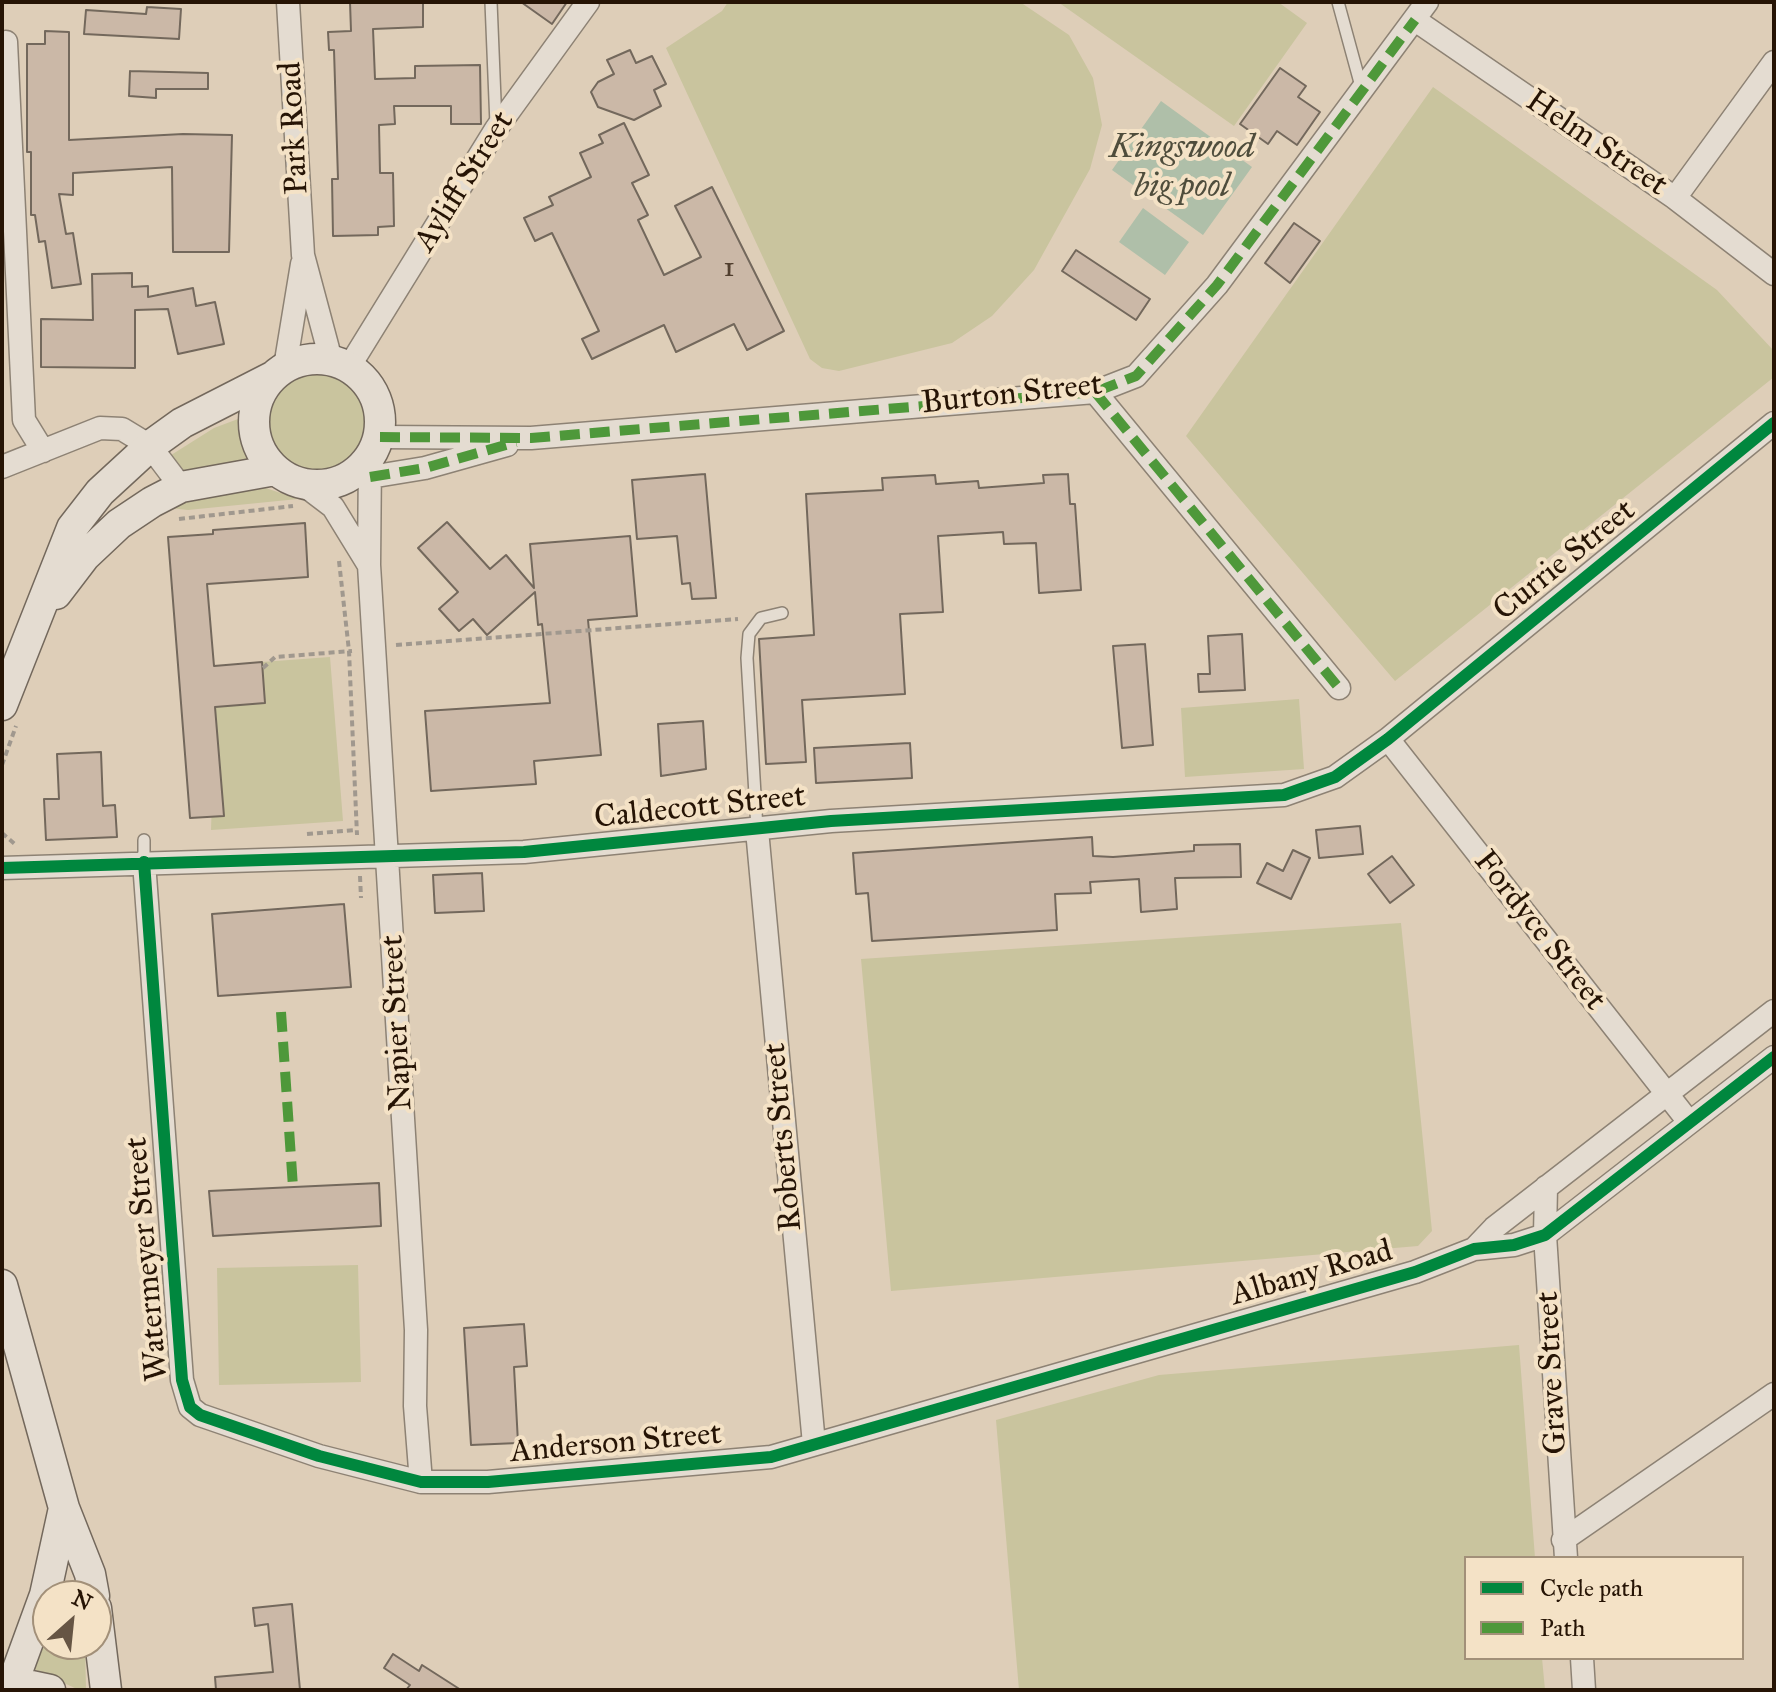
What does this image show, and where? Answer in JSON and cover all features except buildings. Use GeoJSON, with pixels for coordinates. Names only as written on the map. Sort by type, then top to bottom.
{"type":"FeatureCollection","features":[{"type":"Feature","properties":{"kind":"street","name":"Park Road"},"geometry":{"type":"LineString","coordinates":[[279,372],[303,255],[288,2]]}},
{"type":"Feature","properties":{"kind":"street","name":"Ayliff Street"},"geometry":{"type":"LineString","coordinates":[[340,364],[496,129],[588,2]]}},
{"type":"Feature","properties":{"kind":"street","name":"Burton Street"},"geometry":{"type":"LineString","coordinates":[[373,458],[531,438],[1095,392],[1136,376],[1160,354],[1217,285],[1421,11]]}},
{"type":"Feature","properties":{"kind":"street","name":"Helm Street"},"geometry":{"type":"LineString","coordinates":[[1421,11],[1774,274]]}},
{"type":"Feature","properties":{"kind":"street"},"geometry":{"type":"LineString","coordinates":[[6,42],[24,420],[43,451]]}},
{"type":"Feature","properties":{"kind":"street"},"geometry":{"type":"LineString","coordinates":[[1675,198],[1774,62]]}},
{"type":"Feature","properties":{"kind":"street","name":"Park Road"},"geometry":{"type":"LineString","coordinates":[[303,255],[340,364]]}},
{"type":"Feature","properties":{"kind":"street"},"geometry":{"type":"LineString","coordinates":[[10,713],[72,528],[100,492],[150,446],[182,423],[279,372],[309,359],[340,364],[366,381],[375,395],[381,417],[373,458],[353,476],[302,496],[261,453],[255,435],[254,413],[260,394],[279,372]]}},
{"type":"Feature","properties":{"kind":"street"},"geometry":{"type":"LineString","coordinates":[[1095,392],[1339,688]]}},
{"type":"Feature","properties":{"kind":"street","name":"Currie Street"},"geometry":{"type":"LineString","coordinates":[[1388,739],[1774,423]]}},
{"type":"Feature","properties":{"kind":"street"},"geometry":{"type":"LineString","coordinates":[[2,467],[100,428],[122,429],[150,446],[181,487]]}},
{"type":"Feature","properties":{"kind":"street","name":"Burton Street"},"geometry":{"type":"LineString","coordinates":[[373,458],[425,468],[531,438]]}},
{"type":"Feature","properties":{"kind":"street","name":"Napier Street"},"geometry":{"type":"LineString","coordinates":[[373,458],[369,565],[416,1330],[415,1406],[421,1482]]}},
{"type":"Feature","properties":{"kind":"street"},"geometry":{"type":"LineString","coordinates":[[40,616],[85,556],[119,524],[181,487],[275,470]]}},
{"type":"Feature","properties":{"kind":"street","name":"Napier Street"},"geometry":{"type":"LineString","coordinates":[[302,496],[333,507],[369,565]]}},
{"type":"Feature","properties":{"kind":"street","name":"Caldecott Street"},"geometry":{"type":"LineString","coordinates":[[2,868],[144,851],[388,858],[524,852],[831,821],[1284,795],[1335,777],[1388,739]]}},
{"type":"Feature","properties":{"kind":"street","name":"Fordyce Street"},"geometry":{"type":"LineString","coordinates":[[1388,739],[1689,1122]]}},
{"type":"Feature","properties":{"kind":"street","name":"Roberts Street"},"geometry":{"type":"LineString","coordinates":[[757,830],[814,1444]]}},
{"type":"Feature","properties":{"kind":"street","name":"Watermeyer Street"},"geometry":{"type":"LineString","coordinates":[[144,851],[182,1380],[190,1407],[200,1415],[319,1456],[421,1482]]}},
{"type":"Feature","properties":{"kind":"street","name":"Albany Road"},"geometry":{"type":"LineString","coordinates":[[1474,1249],[1494,1228],[1774,1011]]}},
{"type":"Feature","properties":{"kind":"street","name":"Albany Road"},"geometry":{"type":"LineString","coordinates":[[814,1444],[1415,1272],[1474,1249],[1514,1245],[1545,1235],[1774,1057]]}},
{"type":"Feature","properties":{"kind":"street","name":"Grave Street"},"geometry":{"type":"LineString","coordinates":[[1546,1187],[1545,1235],[1564,1549]]}},
{"type":"Feature","properties":{"kind":"street"},"geometry":{"type":"LineString","coordinates":[[2,1285],[64,1508],[91,1580]]}},
{"type":"Feature","properties":{"kind":"street"},"geometry":{"type":"LineString","coordinates":[[1564,1549],[1774,1394]]}},
{"type":"Feature","properties":{"kind":"street","name":"Anderson Street"},"geometry":{"type":"LineString","coordinates":[[421,1482],[488,1482],[771,1457],[814,1444]]}},
{"type":"Feature","properties":{"kind":"street"},"geometry":{"type":"LineString","coordinates":[[50,1690],[31,1686],[7,1689],[45,1595],[64,1508]]}},
{"type":"Feature","properties":{"kind":"street"},"geometry":{"type":"LineString","coordinates":[[102,1660],[106,1690]]}},
{"type":"Feature","properties":{"kind":"street"},"geometry":{"type":"LineString","coordinates":[[1582,1660],[1584,1690]]}},
{"type":"Feature","properties":{"kind":"lane"},"geometry":{"type":"LineString","coordinates":[[491,2],[496,129]]}},
{"type":"Feature","properties":{"kind":"lane"},"geometry":{"type":"LineString","coordinates":[[1338,2],[1362,90]]}},
{"type":"Feature","properties":{"kind":"lane"},"geometry":{"type":"LineString","coordinates":[[757,830],[747,658],[749,634],[761,618],[782,613]]}},
{"type":"Feature","properties":{"kind":"path"},"geometry":{"type":"LineString","coordinates":[[164,521],[302,496]]}},
{"type":"Feature","properties":{"kind":"path"},"geometry":{"type":"LineString","coordinates":[[337,548],[349,651],[356,830]]}},
{"type":"Feature","properties":{"kind":"path"},"geometry":{"type":"LineString","coordinates":[[263,668],[275,657],[761,618]]}},
{"type":"Feature","properties":{"kind":"path"},"geometry":{"type":"LineString","coordinates":[[2,765],[10,713]]}},
{"type":"Feature","properties":{"kind":"shaded area"},"geometry":{"type":"Polygon","coordinates":[[[728,2],[1020,2],[1069,35],[1093,78],[1102,125],[1090,169],[1034,270],[992,316],[952,343],[839,371],[822,368],[810,359],[666,48],[722,11],[728,2]]]}},
{"type":"Feature","properties":{"kind":"shaded area"},"geometry":{"type":"Polygon","coordinates":[[[1058,2],[1278,2],[1307,23],[1234,126],[1058,2]]]}},
{"type":"Feature","properties":{"kind":"shaded area"},"geometry":{"type":"Polygon","coordinates":[[[1433,87],[1717,290],[1774,351],[1774,377],[1395,681],[1186,436],[1433,87]]]}},
{"type":"Feature","properties":{"kind":"shaded area"},"geometry":{"type":"Polygon","coordinates":[[[317,372],[345,380],[359,394],[367,422],[359,450],[345,464],[317,472],[289,464],[275,450],[267,422],[275,394],[289,380],[317,372]]]}},
{"type":"Feature","properties":{"kind":"shaded area"},"geometry":{"type":"Polygon","coordinates":[[[238,419],[249,466],[183,471],[168,457],[214,428],[238,419]]]}},
{"type":"Feature","properties":{"kind":"shaded area"},"geometry":{"type":"Polygon","coordinates":[[[257,485],[298,499],[188,510],[170,508],[180,502],[257,485]]]}},
{"type":"Feature","properties":{"kind":"shaded area"},"geometry":{"type":"Polygon","coordinates":[[[330,657],[343,821],[211,830],[215,707],[265,703],[262,662],[330,657]]]}},
{"type":"Feature","properties":{"kind":"shaded area"},"geometry":{"type":"Polygon","coordinates":[[[1299,699],[1304,769],[1185,777],[1181,708],[1299,699]]]}},
{"type":"Feature","properties":{"kind":"shaded area"},"geometry":{"type":"Polygon","coordinates":[[[1401,923],[1432,1231],[1418,1246],[891,1291],[861,959],[1401,923]]]}},
{"type":"Feature","properties":{"kind":"shaded area"},"geometry":{"type":"Polygon","coordinates":[[[358,1265],[361,1382],[219,1385],[217,1268],[358,1265]]]}},
{"type":"Feature","properties":{"kind":"shaded area"},"geometry":{"type":"Polygon","coordinates":[[[1519,1345],[1535,1556],[1464,1556],[1464,1660],[1542,1660],[1545,1690],[1019,1690],[996,1420],[1159,1375],[1519,1345]]]}},
{"type":"Feature","properties":{"kind":"shaded area"},"geometry":{"type":"Polygon","coordinates":[[[38,1660],[85,1660],[86,1690],[79,1690],[34,1669],[38,1660]]]}},
{"type":"Feature","properties":{"kind":"water","name":"Kingswood big pool"},"geometry":{"type":"Polygon","coordinates":[[[1161,101],[1252,167],[1203,235],[1112,170],[1161,101]]]}},
{"type":"Feature","properties":{"kind":"water"},"geometry":{"type":"Polygon","coordinates":[[[1143,208],[1189,242],[1165,275],[1119,242],[1143,208]]]}},
{"type":"Feature","properties":{"kind":"marked path"},"geometry":{"type":"LineString","coordinates":[[380,437],[531,438],[1095,392],[1136,376],[1217,285],[1415,20]]}},
{"type":"Feature","properties":{"kind":"marked path"},"geometry":{"type":"LineString","coordinates":[[1095,392],[1339,688]]}},
{"type":"Feature","properties":{"kind":"marked path"},"geometry":{"type":"LineString","coordinates":[[370,477],[425,468],[516,442]]}},
{"type":"Feature","properties":{"kind":"marked path"},"geometry":{"type":"LineString","coordinates":[[281,1012],[293,1187]]}},
{"type":"Feature","properties":{"kind":"cycle path"},"geometry":{"type":"LineString","coordinates":[[2,868],[524,852],[831,821],[1284,795],[1335,777],[1388,739],[1774,423]]}},
{"type":"Feature","properties":{"kind":"cycle path"},"geometry":{"type":"LineString","coordinates":[[144,862],[182,1380],[190,1407],[200,1415],[319,1456],[421,1482],[488,1482],[771,1457],[1415,1272],[1474,1249],[1514,1245],[1545,1235],[1774,1057]]}}]}
